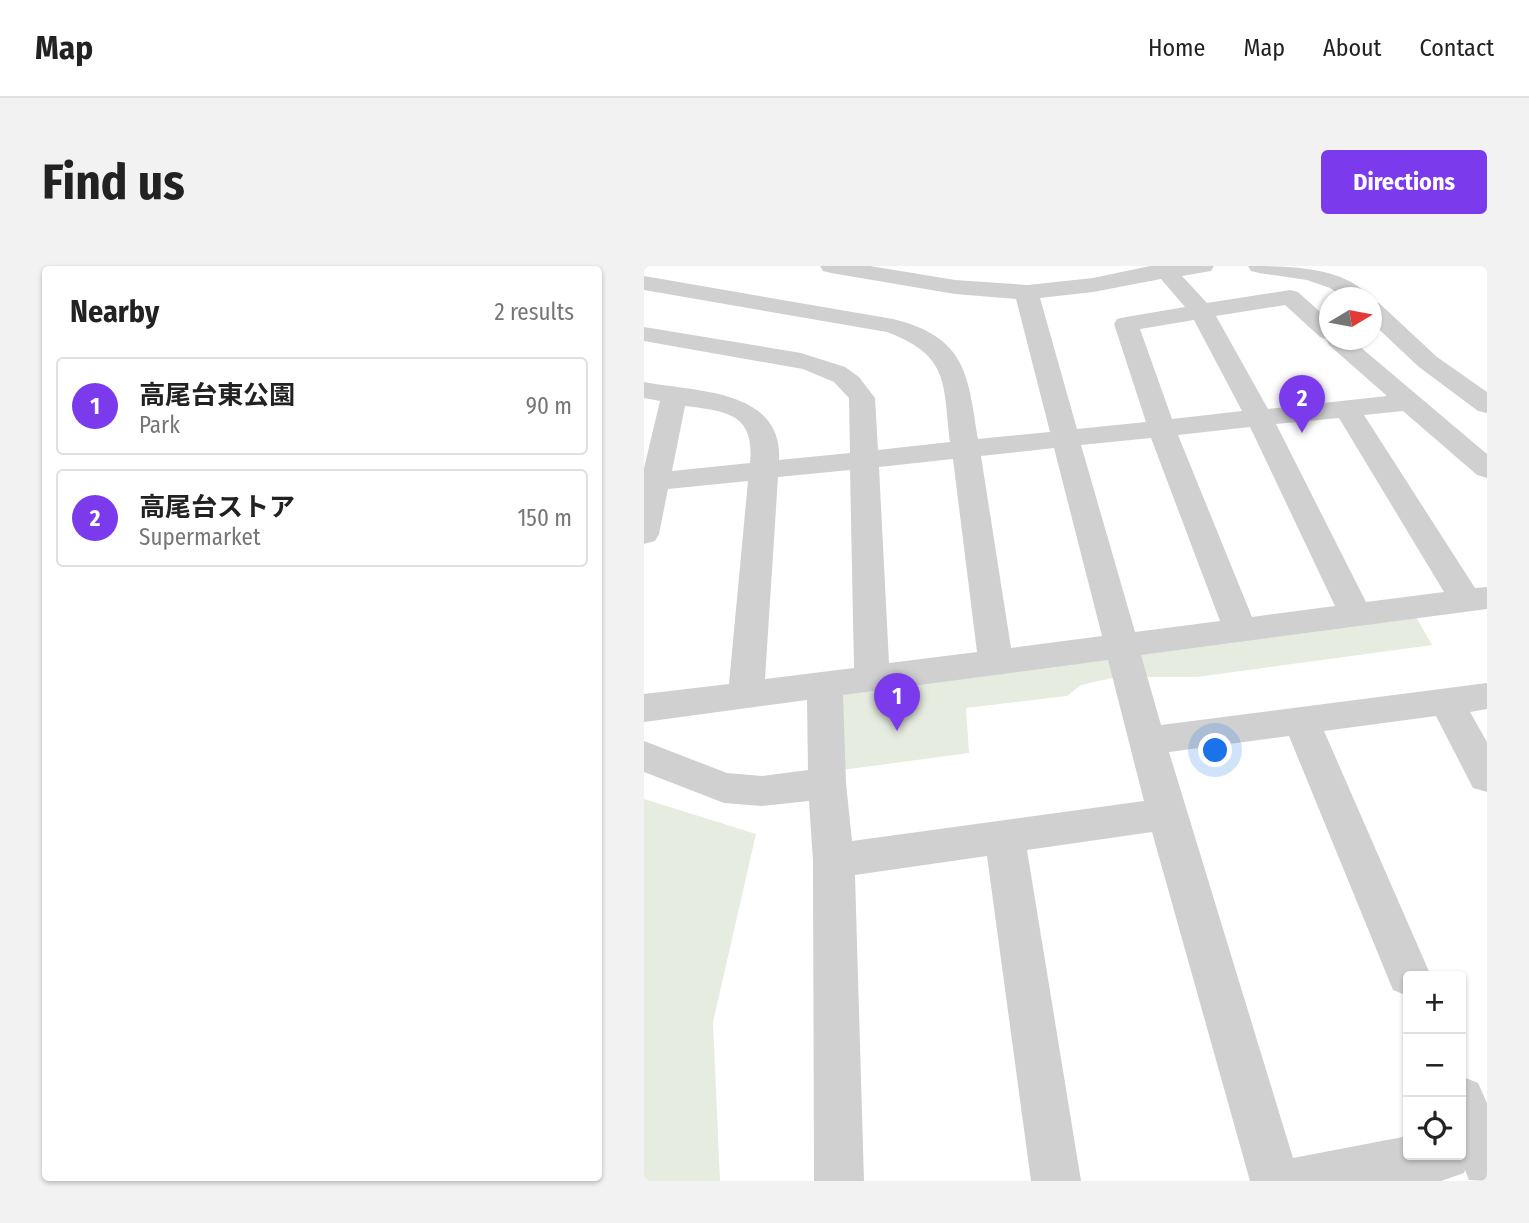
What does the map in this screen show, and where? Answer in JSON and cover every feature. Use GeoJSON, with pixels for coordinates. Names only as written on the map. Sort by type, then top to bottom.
{"type":"FeatureCollection","features":[{"type":"Feature","properties":{"kind":"street"},"geometry":{"type":"LineString","coordinates":[[831,266],[848,311],[826,367],[855,384],[862,398],[872,679]]}},
{"type":"Feature","properties":{"kind":"street"},"geometry":{"type":"LineString","coordinates":[[644,334],[848,311],[983,289],[1026,292],[1081,287],[1163,269],[1203,266]]}},
{"type":"Feature","properties":{"kind":"street"},"geometry":{"type":"LineString","coordinates":[[1259,266],[1300,271],[1345,287]]}},
{"type":"Feature","properties":{"kind":"street"},"geometry":{"type":"LineString","coordinates":[[1163,269],[1201,311],[1259,418],[1356,615]]}},
{"type":"Feature","properties":{"kind":"street"},"geometry":{"type":"LineString","coordinates":[[644,283],[848,311],[929,341],[939,349],[955,376],[996,663]]}},
{"type":"Feature","properties":{"kind":"street"},"geometry":{"type":"LineString","coordinates":[[1026,292],[1167,814],[1275,1181]]}},
{"type":"Feature","properties":{"kind":"street"},"geometry":{"type":"LineString","coordinates":[[1241,631],[1162,429],[1126,324],[1290,297],[1319,323]]}},
{"type":"Feature","properties":{"kind":"street"},"geometry":{"type":"LineString","coordinates":[[1382,318],[1428,362],[1487,405]]}},
{"type":"Feature","properties":{"kind":"street"},"geometry":{"type":"LineString","coordinates":[[1349,350],[1487,468]]}},
{"type":"Feature","properties":{"kind":"street"},"geometry":{"type":"LineString","coordinates":[[644,390],[727,406],[753,416],[762,428],[766,442],[746,696]]}},
{"type":"Feature","properties":{"kind":"street"},"geometry":{"type":"LineString","coordinates":[[644,534],[653,482],[674,396]]}},
{"type":"Feature","properties":{"kind":"street"},"geometry":{"type":"LineString","coordinates":[[653,482],[967,451],[1409,402]]}},
{"type":"Feature","properties":{"kind":"street"},"geometry":{"type":"LineString","coordinates":[[644,708],[1477,599],[1348,409]]}},
{"type":"Feature","properties":{"kind":"street"},"geometry":{"type":"LineString","coordinates":[[825,685],[827,783],[835,861],[839,1181]]}},
{"type":"Feature","properties":{"kind":"street"},"geometry":{"type":"LineString","coordinates":[[1147,741],[1487,695]]}},
{"type":"Feature","properties":{"kind":"street"},"geometry":{"type":"LineString","coordinates":[[1446,701],[1487,778]]}},
{"type":"Feature","properties":{"kind":"street"},"geometry":{"type":"LineString","coordinates":[[1301,720],[1407,971]]}},
{"type":"Feature","properties":{"kind":"street"},"geometry":{"type":"LineString","coordinates":[[644,756],[724,788],[762,791],[827,783]]}},
{"type":"Feature","properties":{"kind":"street"},"geometry":{"type":"LineString","coordinates":[[835,861],[1167,814]]}},
{"type":"Feature","properties":{"kind":"street"},"geometry":{"type":"LineString","coordinates":[[1004,836],[1056,1181]]}},
{"type":"Feature","properties":{"kind":"street"},"geometry":{"type":"LineString","coordinates":[[1298,1181],[1472,1153],[1466,1124]]}},
{"type":"Feature","properties":{"kind":"shaded area"},"geometry":{"type":"Polygon","coordinates":[[[1411,608],[1432,645],[1197,677],[1130,677],[1129,674],[1081,685],[1067,696],[966,708],[969,753],[827,772],[825,685],[1411,608]]]}},
{"type":"Feature","properties":{"kind":"shaded area"},"geometry":{"type":"Polygon","coordinates":[[[644,799],[756,834],[713,1022],[720,1181],[644,1181],[644,799]]]}},
{"type":"Feature","properties":{"kind":"place","name":"高尾台ストア"},"geometry":{"type":"Point","coordinates":[1302,433]}},
{"type":"Feature","properties":{"kind":"place","name":"高尾台東公園"},"geometry":{"type":"Point","coordinates":[897,731]}}]}
